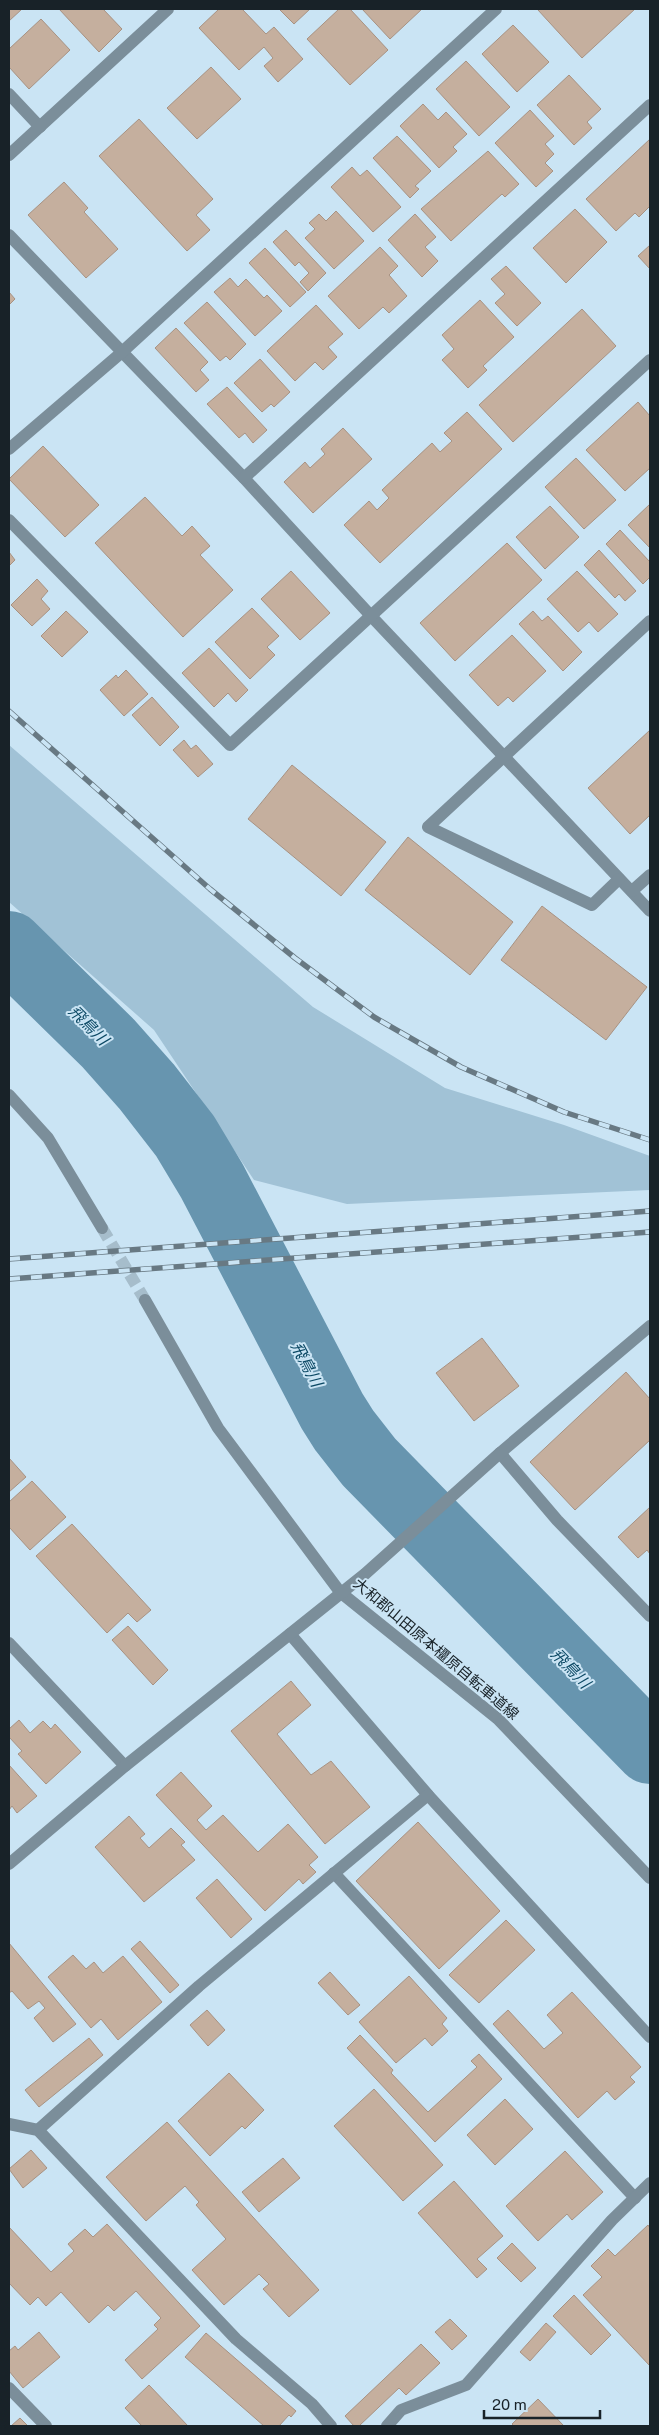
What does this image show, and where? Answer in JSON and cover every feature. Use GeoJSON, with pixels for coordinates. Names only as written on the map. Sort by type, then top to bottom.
{"type":"FeatureCollection","features":[{"type":"Feature","properties":{"kind":"street"},"geometry":{"type":"LineString","coordinates":[[9,154],[168,9]]}},
{"type":"Feature","properties":{"kind":"street"},"geometry":{"type":"LineString","coordinates":[[9,449],[121,353],[496,9]]}},
{"type":"Feature","properties":{"kind":"street"},"geometry":{"type":"LineString","coordinates":[[9,94],[40,127]]}},
{"type":"Feature","properties":{"kind":"street"},"geometry":{"type":"LineString","coordinates":[[244,478],[650,105]]}},
{"type":"Feature","properties":{"kind":"street"},"geometry":{"type":"LineString","coordinates":[[9,235],[121,353],[244,478],[372,617],[650,911]]}},
{"type":"Feature","properties":{"kind":"street"},"geometry":{"type":"LineString","coordinates":[[9,520],[230,745],[372,617],[650,360]]}},
{"type":"Feature","properties":{"kind":"street"},"geometry":{"type":"LineString","coordinates":[[619,879],[592,905],[428,827],[650,621]]}},
{"type":"Feature","properties":{"kind":"street"},"geometry":{"type":"LineString","coordinates":[[632,891],[650,875]]}},
{"type":"Feature","properties":{"kind":"street"},"geometry":{"type":"LineString","coordinates":[[9,1096],[48,1138],[102,1228]]}},
{"type":"Feature","properties":{"kind":"street","name":"大和郡山田原本橿原自転車道線"},"geometry":{"type":"LineString","coordinates":[[145,1300],[218,1428],[340,1592],[498,1719],[650,1878]]}},
{"type":"Feature","properties":{"kind":"street"},"geometry":{"type":"LineString","coordinates":[[9,1864],[125,1766],[364,1574],[485,1466],[650,1326]]}},
{"type":"Feature","properties":{"kind":"street"},"geometry":{"type":"LineString","coordinates":[[500,1453],[557,1520],[650,1616]]}},
{"type":"Feature","properties":{"kind":"street"},"geometry":{"type":"LineString","coordinates":[[290,1634],[428,1795],[650,2037]]}},
{"type":"Feature","properties":{"kind":"street"},"geometry":{"type":"LineString","coordinates":[[9,1643],[125,1766]]}},
{"type":"Feature","properties":{"kind":"street"},"geometry":{"type":"LineString","coordinates":[[38,2130],[198,1986],[428,1795]]}},
{"type":"Feature","properties":{"kind":"street"},"geometry":{"type":"LineString","coordinates":[[334,1873],[635,2198]]}},
{"type":"Feature","properties":{"kind":"street"},"geometry":{"type":"LineString","coordinates":[[9,2124],[38,2130],[230,2333],[312,2404],[331,2426]]}},
{"type":"Feature","properties":{"kind":"street"},"geometry":{"type":"LineString","coordinates":[[387,2426],[401,2410],[466,2385],[612,2220],[650,2183]]}},
{"type":"Feature","properties":{"kind":"street"},"geometry":{"type":"LineString","coordinates":[[9,2388],[46,2426]]}},
{"type":"Feature","properties":{"kind":"shaded area"},"geometry":{"type":"Polygon","coordinates":[[[9,745],[313,1007],[445,1088],[564,1125],[650,1156],[650,1190],[347,1204],[254,1180],[154,1030],[9,902],[9,745]]]}},
{"type":"Feature","properties":{"kind":"building"},"geometry":{"type":"Polygon","coordinates":[[[9,9],[22,9],[9,21],[9,9]]]}},
{"type":"Feature","properties":{"kind":"building"},"geometry":{"type":"Polygon","coordinates":[[[59,9],[103,9],[122,29],[99,52],[59,9]]]}},
{"type":"Feature","properties":{"kind":"building"},"geometry":{"type":"Polygon","coordinates":[[[219,9],[242,9],[266,34],[274,27],[303,59],[278,82],[264,66],[273,58],[264,47],[239,70],[199,28],[219,9]]]}},
{"type":"Feature","properties":{"kind":"building"},"geometry":{"type":"Polygon","coordinates":[[[279,9],[310,9],[294,24],[279,9]]]}},
{"type":"Feature","properties":{"kind":"building"},"geometry":{"type":"Polygon","coordinates":[[[339,9],[350,9],[388,50],[350,85],[307,39],[339,9]]]}},
{"type":"Feature","properties":{"kind":"building"},"geometry":{"type":"Polygon","coordinates":[[[362,9],[422,9],[390,39],[362,9]]]}},
{"type":"Feature","properties":{"kind":"building"},"geometry":{"type":"Polygon","coordinates":[[[635,9],[582,58],[538,10],[635,9]]]}},
{"type":"Feature","properties":{"kind":"building"},"geometry":{"type":"Polygon","coordinates":[[[41,19],[70,50],[29,89],[9,67],[9,49],[41,19]]]}},
{"type":"Feature","properties":{"kind":"building"},"geometry":{"type":"Polygon","coordinates":[[[513,25],[549,62],[517,92],[482,54],[513,25]]]}},
{"type":"Feature","properties":{"kind":"building"},"geometry":{"type":"Polygon","coordinates":[[[466,61],[510,107],[479,136],[436,89],[466,61]]]}},
{"type":"Feature","properties":{"kind":"building"},"geometry":{"type":"Polygon","coordinates":[[[211,67],[241,99],[197,139],[167,108],[211,67]]]}},
{"type":"Feature","properties":{"kind":"building"},"geometry":{"type":"Polygon","coordinates":[[[569,75],[601,109],[587,122],[592,128],[574,145],[537,105],[569,75]]]}},
{"type":"Feature","properties":{"kind":"building"},"geometry":{"type":"Polygon","coordinates":[[[423,104],[438,120],[446,112],[467,134],[453,147],[457,151],[439,168],[400,126],[423,104]]]}},
{"type":"Feature","properties":{"kind":"building"},"geometry":{"type":"Polygon","coordinates":[[[530,110],[554,136],[545,144],[554,154],[545,163],[553,171],[536,187],[495,143],[530,110]]]}},
{"type":"Feature","properties":{"kind":"building"},"geometry":{"type":"Polygon","coordinates":[[[139,119],[213,199],[196,215],[210,230],[187,251],[99,156],[139,119]]]}},
{"type":"Feature","properties":{"kind":"building"},"geometry":{"type":"Polygon","coordinates":[[[397,136],[431,171],[415,186],[419,189],[410,198],[373,158],[397,136]]]}},
{"type":"Feature","properties":{"kind":"building"},"geometry":{"type":"Polygon","coordinates":[[[650,139],[650,206],[639,217],[635,213],[616,231],[586,199],[650,139]]]}},
{"type":"Feature","properties":{"kind":"building"},"geometry":{"type":"Polygon","coordinates":[[[488,151],[519,184],[505,197],[502,194],[451,241],[421,209],[488,151]]]}},
{"type":"Feature","properties":{"kind":"building"},"geometry":{"type":"Polygon","coordinates":[[[352,167],[360,176],[367,170],[401,207],[373,232],[331,187],[352,167]]]}},
{"type":"Feature","properties":{"kind":"building"},"geometry":{"type":"Polygon","coordinates":[[[64,182],[88,208],[84,212],[118,249],[86,278],[28,215],[64,182]]]}},
{"type":"Feature","properties":{"kind":"building"},"geometry":{"type":"Polygon","coordinates":[[[575,209],[607,242],[566,283],[533,248],[575,209]]]}},
{"type":"Feature","properties":{"kind":"building"},"geometry":{"type":"Polygon","coordinates":[[[336,211],[364,241],[334,269],[305,238],[315,229],[309,223],[319,214],[326,221],[336,211]]]}},
{"type":"Feature","properties":{"kind":"building"},"geometry":{"type":"Polygon","coordinates":[[[415,214],[436,237],[425,247],[438,261],[422,277],[388,240],[415,214]]]}},
{"type":"Feature","properties":{"kind":"building"},"geometry":{"type":"Polygon","coordinates":[[[286,230],[326,273],[308,291],[300,282],[309,273],[299,262],[295,266],[273,242],[286,230]]]}},
{"type":"Feature","properties":{"kind":"building"},"geometry":{"type":"Polygon","coordinates":[[[650,245],[650,269],[638,256],[650,245]]]}},
{"type":"Feature","properties":{"kind":"building"},"geometry":{"type":"Polygon","coordinates":[[[380,247],[398,266],[389,275],[407,296],[389,313],[383,307],[359,329],[328,296],[380,247]]]}},
{"type":"Feature","properties":{"kind":"building"},"geometry":{"type":"Polygon","coordinates":[[[265,248],[306,292],[290,307],[249,263],[265,248]]]}},
{"type":"Feature","properties":{"kind":"building"},"geometry":{"type":"Polygon","coordinates":[[[506,266],[541,303],[517,326],[495,303],[505,294],[491,279],[506,266]]]}},
{"type":"Feature","properties":{"kind":"building"},"geometry":{"type":"Polygon","coordinates":[[[230,278],[238,287],[246,279],[264,298],[267,295],[282,311],[255,336],[214,292],[230,278]]]}},
{"type":"Feature","properties":{"kind":"building"},"geometry":{"type":"Polygon","coordinates":[[[9,292],[15,299],[9,305],[9,292]]]}},
{"type":"Feature","properties":{"kind":"building"},"geometry":{"type":"Polygon","coordinates":[[[480,300],[514,337],[483,366],[487,370],[468,388],[442,360],[454,349],[442,335],[480,300]]]}},
{"type":"Feature","properties":{"kind":"building"},"geometry":{"type":"Polygon","coordinates":[[[207,302],[246,344],[230,360],[226,356],[220,361],[184,323],[207,302]]]}},
{"type":"Feature","properties":{"kind":"building"},"geometry":{"type":"Polygon","coordinates":[[[316,305],[343,334],[328,347],[337,357],[323,370],[315,362],[295,381],[267,351],[316,305]]]}},
{"type":"Feature","properties":{"kind":"building"},"geometry":{"type":"Polygon","coordinates":[[[582,309],[616,346],[513,442],[479,405],[582,309]]]}},
{"type":"Feature","properties":{"kind":"building"},"geometry":{"type":"Polygon","coordinates":[[[176,328],[208,362],[200,370],[209,380],[196,392],[155,348],[176,328]]]}},
{"type":"Feature","properties":{"kind":"building"},"geometry":{"type":"Polygon","coordinates":[[[260,359],[290,392],[274,407],[271,404],[262,412],[234,383],[260,359]]]}},
{"type":"Feature","properties":{"kind":"building"},"geometry":{"type":"Polygon","coordinates":[[[227,387],[267,430],[253,443],[245,433],[239,438],[207,404],[227,387]]]}},
{"type":"Feature","properties":{"kind":"building"},"geometry":{"type":"Polygon","coordinates":[[[638,402],[650,416],[650,468],[625,491],[586,450],[638,402]]]}},
{"type":"Feature","properties":{"kind":"building"},"geometry":{"type":"Polygon","coordinates":[[[467,412],[502,449],[380,563],[344,525],[369,501],[377,510],[389,498],[382,490],[432,443],[440,452],[452,441],[444,433],[467,412]]]}},
{"type":"Feature","properties":{"kind":"building"},"geometry":{"type":"Polygon","coordinates":[[[343,428],[372,459],[313,513],[284,482],[305,462],[310,468],[325,454],[321,449],[343,428]]]}},
{"type":"Feature","properties":{"kind":"building"},"geometry":{"type":"Polygon","coordinates":[[[43,446],[99,505],[65,537],[9,479],[43,446]]]}},
{"type":"Feature","properties":{"kind":"building"},"geometry":{"type":"Polygon","coordinates":[[[576,458],[616,500],[584,529],[545,487],[576,458]]]}},
{"type":"Feature","properties":{"kind":"building"},"geometry":{"type":"Polygon","coordinates":[[[145,497],[182,536],[192,526],[210,546],[200,555],[233,590],[183,637],[95,543],[145,497]]]}},
{"type":"Feature","properties":{"kind":"building"},"geometry":{"type":"Polygon","coordinates":[[[650,504],[650,548],[628,525],[650,504]]]}},
{"type":"Feature","properties":{"kind":"building"},"geometry":{"type":"Polygon","coordinates":[[[550,506],[579,537],[545,569],[516,537],[550,506]]]}},
{"type":"Feature","properties":{"kind":"building"},"geometry":{"type":"Polygon","coordinates":[[[620,530],[650,562],[650,577],[643,584],[606,544],[620,530]]]}},
{"type":"Feature","properties":{"kind":"building"},"geometry":{"type":"Polygon","coordinates":[[[507,543],[542,580],[455,661],[420,623],[507,543]]]}},
{"type":"Feature","properties":{"kind":"building"},"geometry":{"type":"Polygon","coordinates":[[[599,550],[636,591],[625,601],[619,594],[615,598],[584,565],[599,550]]]}},
{"type":"Feature","properties":{"kind":"building"},"geometry":{"type":"Polygon","coordinates":[[[9,552],[15,560],[9,566],[9,552]]]}},
{"type":"Feature","properties":{"kind":"building"},"geometry":{"type":"Polygon","coordinates":[[[291,571],[330,613],[300,640],[261,599],[291,571]]]}},
{"type":"Feature","properties":{"kind":"building"},"geometry":{"type":"Polygon","coordinates":[[[577,571],[618,614],[598,632],[589,622],[578,632],[547,599],[577,571]]]}},
{"type":"Feature","properties":{"kind":"building"},"geometry":{"type":"Polygon","coordinates":[[[37,579],[48,591],[41,599],[50,609],[32,626],[11,605],[37,579]]]}},
{"type":"Feature","properties":{"kind":"building"},"geometry":{"type":"Polygon","coordinates":[[[252,608],[279,636],[267,647],[275,655],[250,679],[215,642],[252,608]]]}},
{"type":"Feature","properties":{"kind":"building"},"geometry":{"type":"Polygon","coordinates":[[[66,611],[88,632],[62,657],[41,636],[66,611]]]}},
{"type":"Feature","properties":{"kind":"building"},"geometry":{"type":"Polygon","coordinates":[[[533,611],[542,621],[548,616],[582,652],[563,671],[519,624],[533,611]]]}},
{"type":"Feature","properties":{"kind":"building"},"geometry":{"type":"Polygon","coordinates":[[[512,635],[546,671],[513,702],[508,697],[498,706],[469,675],[512,635]]]}},
{"type":"Feature","properties":{"kind":"building"},"geometry":{"type":"Polygon","coordinates":[[[209,648],[248,690],[236,702],[228,693],[214,707],[182,673],[209,648]]]}},
{"type":"Feature","properties":{"kind":"building"},"geometry":{"type":"Polygon","coordinates":[[[126,670],[148,694],[124,716],[100,690],[116,675],[118,678],[126,670]]]}},
{"type":"Feature","properties":{"kind":"building"},"geometry":{"type":"Polygon","coordinates":[[[152,697],[179,727],[160,746],[132,715],[152,697]]]}},
{"type":"Feature","properties":{"kind":"building"},"geometry":{"type":"Polygon","coordinates":[[[650,730],[650,815],[630,834],[588,788],[650,730]]]}},
{"type":"Feature","properties":{"kind":"building"},"geometry":{"type":"Polygon","coordinates":[[[184,740],[191,749],[196,745],[213,764],[198,777],[173,750],[184,740]]]}},
{"type":"Feature","properties":{"kind":"building"},"geometry":{"type":"Polygon","coordinates":[[[292,765],[386,842],[341,896],[248,819],[292,765]]]}},
{"type":"Feature","properties":{"kind":"building"},"geometry":{"type":"Polygon","coordinates":[[[408,837],[513,922],[470,975],[365,890],[408,837]]]}},
{"type":"Feature","properties":{"kind":"building"},"geometry":{"type":"Polygon","coordinates":[[[542,906],[647,987],[606,1040],[501,960],[542,906]]]}},
{"type":"Feature","properties":{"kind":"building"},"geometry":{"type":"Polygon","coordinates":[[[482,1338],[519,1386],[474,1421],[436,1373],[482,1338]]]}},
{"type":"Feature","properties":{"kind":"building"},"geometry":{"type":"Polygon","coordinates":[[[626,1372],[650,1399],[650,1440],[575,1510],[530,1462],[626,1372]]]}},
{"type":"Feature","properties":{"kind":"building"},"geometry":{"type":"Polygon","coordinates":[[[9,1458],[26,1477],[9,1492],[9,1458]]]}},
{"type":"Feature","properties":{"kind":"building"},"geometry":{"type":"Polygon","coordinates":[[[32,1481],[66,1517],[30,1550],[9,1527],[9,1502],[32,1481]]]}},
{"type":"Feature","properties":{"kind":"building"},"geometry":{"type":"Polygon","coordinates":[[[650,1507],[650,1554],[647,1550],[638,1558],[618,1537],[650,1507]]]}},
{"type":"Feature","properties":{"kind":"building"},"geometry":{"type":"Polygon","coordinates":[[[72,1524],[151,1610],[137,1622],[128,1613],[107,1633],[36,1556],[72,1524]]]}},
{"type":"Feature","properties":{"kind":"building"},"geometry":{"type":"Polygon","coordinates":[[[128,1626],[168,1670],[153,1685],[112,1640],[128,1626]]]}},
{"type":"Feature","properties":{"kind":"building"},"geometry":{"type":"Polygon","coordinates":[[[291,1681],[311,1705],[277,1734],[311,1775],[331,1761],[370,1807],[325,1844],[231,1731],[291,1681]]]}},
{"type":"Feature","properties":{"kind":"building"},"geometry":{"type":"Polygon","coordinates":[[[19,1720],[30,1733],[43,1721],[51,1729],[55,1724],[81,1752],[46,1784],[18,1754],[22,1751],[9,1737],[9,1729],[19,1720]]]}},
{"type":"Feature","properties":{"kind":"building"},"geometry":{"type":"Polygon","coordinates":[[[9,1765],[37,1796],[17,1813],[12,1806],[9,1810],[9,1765]]]}},
{"type":"Feature","properties":{"kind":"building"},"geometry":{"type":"Polygon","coordinates":[[[181,1772],[212,1806],[197,1820],[206,1830],[223,1815],[258,1852],[288,1824],[318,1857],[309,1865],[316,1872],[303,1884],[299,1879],[265,1911],[156,1795],[181,1772]]]}},
{"type":"Feature","properties":{"kind":"building"},"geometry":{"type":"Polygon","coordinates":[[[129,1816],[145,1834],[140,1838],[149,1848],[171,1828],[185,1842],[181,1845],[195,1860],[144,1902],[95,1847],[129,1816]]]}},
{"type":"Feature","properties":{"kind":"building"},"geometry":{"type":"Polygon","coordinates":[[[418,1822],[500,1911],[439,1969],[356,1881],[418,1822]]]}},
{"type":"Feature","properties":{"kind":"building"},"geometry":{"type":"Polygon","coordinates":[[[217,1879],[252,1919],[231,1938],[196,1898],[217,1879]]]}},
{"type":"Feature","properties":{"kind":"building"},"geometry":{"type":"Polygon","coordinates":[[[506,1920],[535,1950],[479,2003],[449,1975],[506,1920]]]}},
{"type":"Feature","properties":{"kind":"building"},"geometry":{"type":"Polygon","coordinates":[[[140,1941],[179,1985],[170,1993],[131,1949],[140,1941]]]}},
{"type":"Feature","properties":{"kind":"building"},"geometry":{"type":"Polygon","coordinates":[[[9,1943],[76,2024],[53,2042],[34,2018],[45,2008],[39,2001],[28,2009],[12,1991],[9,1993],[9,1943]]]}},
{"type":"Feature","properties":{"kind":"building"},"geometry":{"type":"Polygon","coordinates":[[[73,1955],[86,1969],[94,1962],[103,1973],[123,1956],[162,2002],[118,2040],[101,2019],[91,2028],[48,1977],[73,1955]]]}},
{"type":"Feature","properties":{"kind":"building"},"geometry":{"type":"Polygon","coordinates":[[[330,1972],[360,2005],[348,2015],[318,1983],[330,1972]]]}},
{"type":"Feature","properties":{"kind":"building"},"geometry":{"type":"Polygon","coordinates":[[[409,1976],[447,2018],[442,2024],[448,2031],[432,2046],[425,2038],[396,2063],[359,2022],[409,1976]]]}},
{"type":"Feature","properties":{"kind":"building"},"geometry":{"type":"Polygon","coordinates":[[[572,1992],[641,2067],[630,2077],[635,2082],[615,2100],[607,2091],[578,2118],[493,2024],[508,2010],[544,2049],[563,2033],[547,2015],[572,1992]]]}},
{"type":"Feature","properties":{"kind":"building"},"geometry":{"type":"Polygon","coordinates":[[[207,2010],[225,2030],[208,2046],[190,2025],[207,2010]]]}},
{"type":"Feature","properties":{"kind":"building"},"geometry":{"type":"Polygon","coordinates":[[[360,2035],[393,2070],[391,2073],[428,2112],[477,2067],[471,2061],[479,2054],[502,2079],[435,2142],[347,2048],[360,2035]]]}},
{"type":"Feature","properties":{"kind":"building"},"geometry":{"type":"Polygon","coordinates":[[[89,2038],[103,2055],[39,2107],[25,2090],[89,2038]]]}},
{"type":"Feature","properties":{"kind":"building"},"geometry":{"type":"Polygon","coordinates":[[[229,2073],[264,2110],[245,2129],[242,2126],[210,2156],[178,2121],[229,2073]]]}},
{"type":"Feature","properties":{"kind":"building"},"geometry":{"type":"Polygon","coordinates":[[[374,2089],[443,2165],[403,2201],[334,2126],[374,2089]]]}},
{"type":"Feature","properties":{"kind":"building"},"geometry":{"type":"Polygon","coordinates":[[[505,2099],[533,2129],[495,2165],[467,2135],[505,2099]]]}},
{"type":"Feature","properties":{"kind":"building"},"geometry":{"type":"Polygon","coordinates":[[[167,2122],[319,2290],[289,2317],[263,2289],[269,2284],[259,2274],[224,2305],[192,2270],[226,2239],[196,2205],[199,2202],[185,2186],[146,2221],[106,2177],[167,2122]]]}},
{"type":"Feature","properties":{"kind":"building"},"geometry":{"type":"Polygon","coordinates":[[[31,2150],[47,2168],[23,2188],[9,2169],[31,2150]]]}},
{"type":"Feature","properties":{"kind":"building"},"geometry":{"type":"Polygon","coordinates":[[[565,2151],[603,2192],[572,2220],[567,2214],[538,2241],[506,2206],[565,2151]]]}},
{"type":"Feature","properties":{"kind":"building"},"geometry":{"type":"Polygon","coordinates":[[[283,2158],[300,2178],[259,2212],[242,2192],[283,2158]]]}},
{"type":"Feature","properties":{"kind":"building"},"geometry":{"type":"Polygon","coordinates":[[[454,2181],[503,2236],[477,2259],[487,2269],[477,2278],[418,2213],[454,2181]]]}},
{"type":"Feature","properties":{"kind":"building"},"geometry":{"type":"Polygon","coordinates":[[[107,2224],[200,2326],[142,2379],[125,2360],[158,2329],[154,2325],[161,2318],[136,2291],[114,2311],[108,2305],[89,2323],[61,2292],[46,2306],[38,2297],[30,2305],[9,2283],[9,2227],[51,2272],[74,2251],[68,2244],[85,2229],[93,2237],[107,2224]]]}},
{"type":"Feature","properties":{"kind":"building"},"geometry":{"type":"Polygon","coordinates":[[[648,2225],[650,2228],[650,2366],[583,2295],[602,2277],[591,2266],[608,2249],[615,2256],[648,2225]]]}},
{"type":"Feature","properties":{"kind":"building"},"geometry":{"type":"Polygon","coordinates":[[[512,2243],[536,2268],[521,2282],[497,2258],[512,2243]]]}},
{"type":"Feature","properties":{"kind":"building"},"geometry":{"type":"Polygon","coordinates":[[[574,2295],[611,2335],[591,2355],[553,2316],[574,2295]]]}},
{"type":"Feature","properties":{"kind":"building"},"geometry":{"type":"Polygon","coordinates":[[[450,2319],[467,2336],[452,2350],[435,2332],[450,2319]]]}},
{"type":"Feature","properties":{"kind":"building"},"geometry":{"type":"Polygon","coordinates":[[[546,2323],[556,2332],[530,2361],[520,2352],[546,2323]]]}},
{"type":"Feature","properties":{"kind":"building"},"geometry":{"type":"Polygon","coordinates":[[[39,2332],[60,2357],[23,2388],[9,2371],[9,2351],[15,2346],[18,2350],[39,2332]]]}},
{"type":"Feature","properties":{"kind":"building"},"geometry":{"type":"Polygon","coordinates":[[[206,2333],[296,2411],[291,2417],[289,2415],[279,2426],[264,2426],[185,2357],[206,2333]]]}},
{"type":"Feature","properties":{"kind":"building"},"geometry":{"type":"Polygon","coordinates":[[[421,2344],[440,2363],[406,2395],[399,2388],[359,2426],[354,2426],[345,2416],[421,2344]]]}},
{"type":"Feature","properties":{"kind":"building"},"geometry":{"type":"Polygon","coordinates":[[[149,2385],[188,2426],[142,2426],[125,2408],[149,2385]]]}},
{"type":"Feature","properties":{"kind":"building"},"geometry":{"type":"Polygon","coordinates":[[[538,2399],[564,2426],[514,2426],[512,2424],[538,2399]]]}},
{"type":"Feature","properties":{"kind":"building"},"geometry":{"type":"Polygon","coordinates":[[[20,2418],[28,2426],[11,2426],[20,2418]]]}},
{"type":"Feature","properties":{"kind":"waterway","name":"飛鳥川"},"geometry":{"type":"LineString","coordinates":[[9,946],[108,1043],[147,1087],[185,1136],[212,1181],[332,1411],[369,1462],[650,1749]]}},
{"type":"Feature","properties":{"kind":"tunnel"},"geometry":{"type":"LineString","coordinates":[[102,1228],[145,1300]]}},
{"type":"Feature","properties":{"kind":"railway"},"geometry":{"type":"LineString","coordinates":[[9,711],[210,889],[295,958],[374,1017],[461,1067],[564,1112],[650,1140]]}},
{"type":"Feature","properties":{"kind":"railway"},"geometry":{"type":"LineString","coordinates":[[9,1259],[650,1211]]}},
{"type":"Feature","properties":{"kind":"railway"},"geometry":{"type":"LineString","coordinates":[[9,1279],[650,1232]]}}]}
